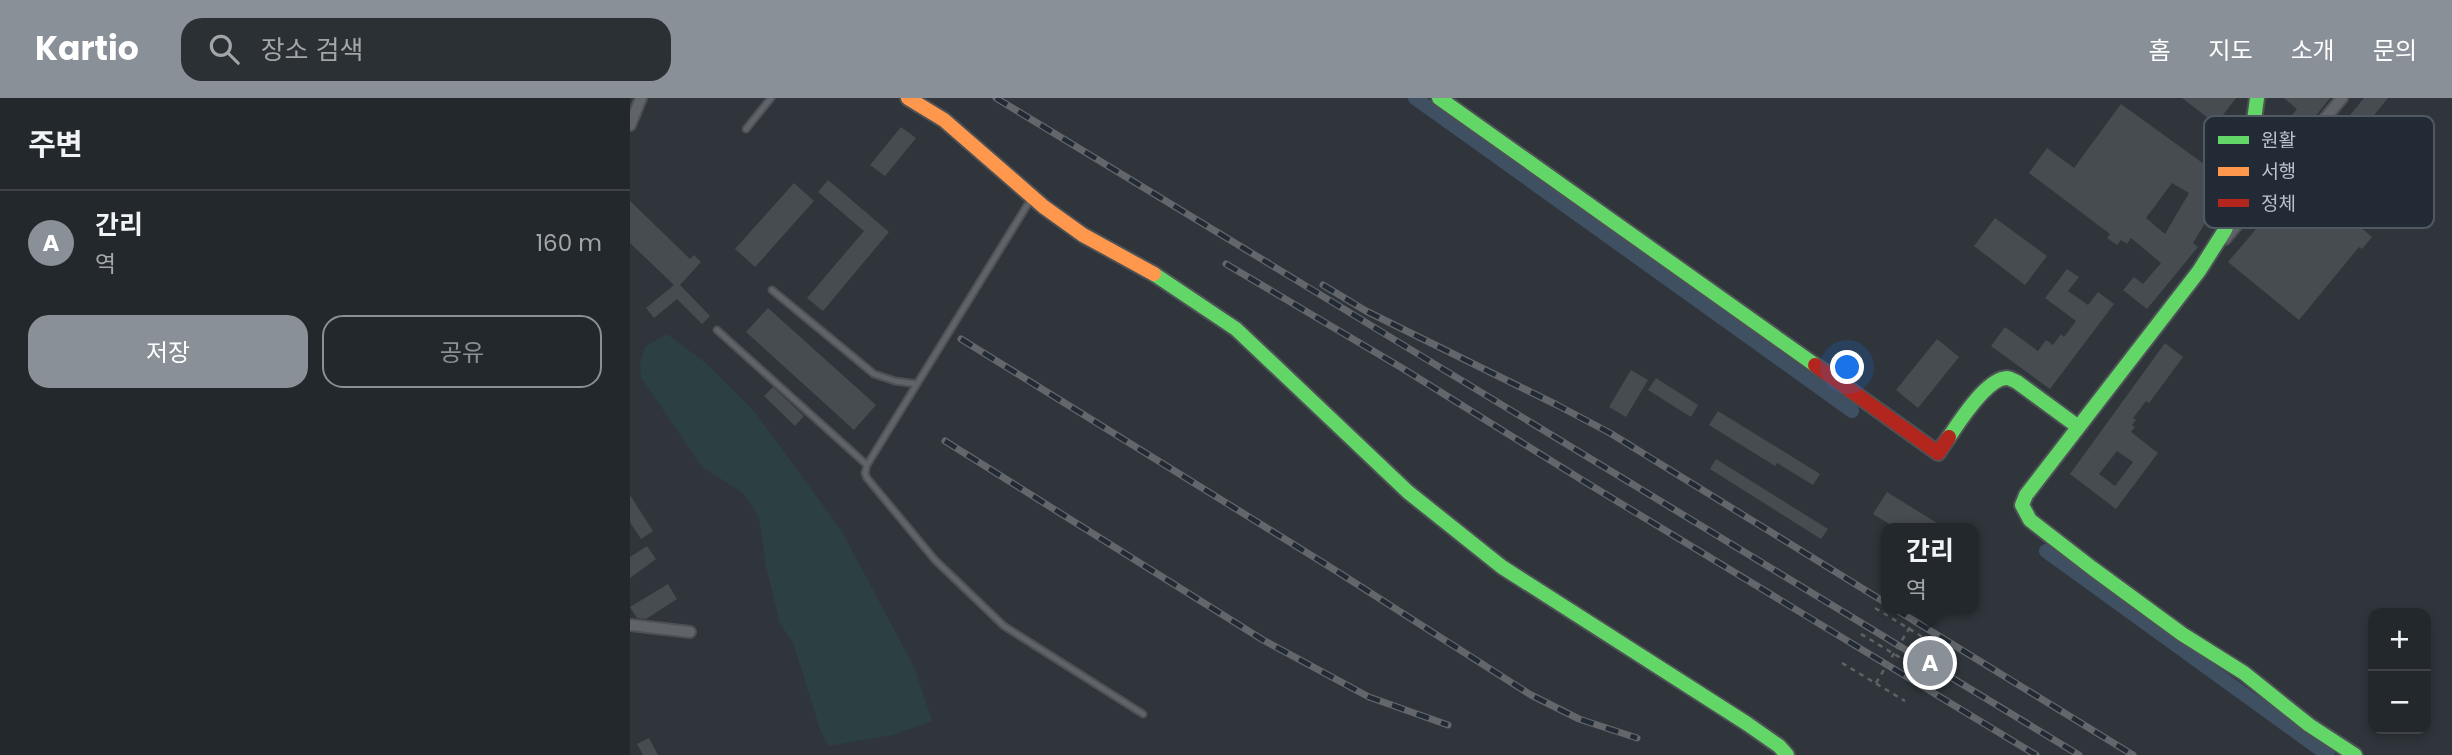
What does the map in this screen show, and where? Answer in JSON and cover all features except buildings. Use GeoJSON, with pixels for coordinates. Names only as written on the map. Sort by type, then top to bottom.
{"type":"FeatureCollection","features":[{"type":"Feature","properties":{"kind":"street"},"geometry":{"type":"LineString","coordinates":[[630,125],[640,98]]}},
{"type":"Feature","properties":{"kind":"street"},"geometry":{"type":"LineString","coordinates":[[908,98],[944,120],[1032,196],[1083,235],[1147,269],[1236,329],[1408,492],[1502,567],[1746,723],[1779,746],[1787,755]]}},
{"type":"Feature","properties":{"kind":"street"},"geometry":{"type":"LineString","coordinates":[[1439,98],[1938,453],[1986,389],[2008,378],[2077,426]]}},
{"type":"Feature","properties":{"kind":"street"},"geometry":{"type":"LineString","coordinates":[[2255,116],[2257,98]]}},
{"type":"Feature","properties":{"kind":"street"},"geometry":{"type":"LineString","coordinates":[[2327,116],[2342,98]]}},
{"type":"Feature","properties":{"kind":"street"},"geometry":{"type":"LineString","coordinates":[[2199,271],[2225,228]]}},
{"type":"Feature","properties":{"kind":"street"},"geometry":{"type":"LineString","coordinates":[[2235,228],[2077,426],[2026,495],[2022,505],[2030,520],[2155,615],[2244,673],[2309,725],[2354,755]]}},
{"type":"Feature","properties":{"kind":"street"},"geometry":{"type":"LineString","coordinates":[[630,625],[690,632]]}},
{"type":"Feature","properties":{"kind":"lane"},"geometry":{"type":"LineString","coordinates":[[746,129],[771,98]]}},
{"type":"Feature","properties":{"kind":"lane"},"geometry":{"type":"LineString","coordinates":[[1032,196],[867,465],[867,478],[935,560],[1004,626],[1143,714]]}},
{"type":"Feature","properties":{"kind":"lane"},"geometry":{"type":"LineString","coordinates":[[772,290],[874,374],[917,384]]}},
{"type":"Feature","properties":{"kind":"lane"},"geometry":{"type":"LineString","coordinates":[[717,330],[867,465]]}},
{"type":"Feature","properties":{"kind":"path"},"geometry":{"type":"LineString","coordinates":[[1875,608],[1881,612]]}},
{"type":"Feature","properties":{"kind":"path"},"geometry":{"type":"LineString","coordinates":[[1885,614],[1939,647]]}},
{"type":"Feature","properties":{"kind":"path"},"geometry":{"type":"LineString","coordinates":[[1876,683],[1918,614]]}},
{"type":"Feature","properties":{"kind":"path"},"geometry":{"type":"LineString","coordinates":[[1861,634],[1924,672]]}},
{"type":"Feature","properties":{"kind":"path"},"geometry":{"type":"LineString","coordinates":[[1842,663],[1905,701]]}},
{"type":"Feature","properties":{"kind":"shaded area"},"geometry":{"type":"Polygon","coordinates":[[[667,334],[707,364],[754,411],[841,530],[915,669],[932,721],[893,735],[828,746],[820,729],[793,642],[780,624],[766,565],[759,517],[743,493],[702,467],[641,377],[640,362],[645,347],[667,334]]]}},
{"type":"Feature","properties":{"kind":"waterway"},"geometry":{"type":"LineString","coordinates":[[1415,98],[1852,411]]}},
{"type":"Feature","properties":{"kind":"waterway"},"geometry":{"type":"LineString","coordinates":[[2046,551],[2328,755]]}},
{"type":"Feature","properties":{"kind":"railway"},"geometry":{"type":"LineString","coordinates":[[996,98],[2079,755]]}},
{"type":"Feature","properties":{"kind":"railway"},"geometry":{"type":"LineString","coordinates":[[1226,264],[1402,368],[2036,755]]}},
{"type":"Feature","properties":{"kind":"railway"},"geometry":{"type":"LineString","coordinates":[[1323,285],[1366,311],[1610,433],[1881,600]]}},
{"type":"Feature","properties":{"kind":"railway"},"geometry":{"type":"LineString","coordinates":[[961,339],[1531,695],[1579,719],[1637,738]]}},
{"type":"Feature","properties":{"kind":"railway"},"geometry":{"type":"LineString","coordinates":[[945,441],[1263,640],[1369,697],[1448,725]]}},
{"type":"Feature","properties":{"kind":"railway"},"geometry":{"type":"LineString","coordinates":[[1903,614],[2133,755]]}},
{"type":"Feature","properties":{"kind":"traffic: fast"},"geometry":{"type":"LineString","coordinates":[[1439,98],[1815,365]]}},
{"type":"Feature","properties":{"kind":"traffic: fast"},"geometry":{"type":"LineString","coordinates":[[2255,116],[2257,98]]}},
{"type":"Feature","properties":{"kind":"traffic: fast"},"geometry":{"type":"LineString","coordinates":[[2226,228],[2199,271],[2026,495],[2022,505],[2030,520],[2092,568],[2182,634],[2244,673],[2309,725],[2355,755]]}},
{"type":"Feature","properties":{"kind":"traffic: fast"},"geometry":{"type":"LineString","coordinates":[[1154,274],[1236,329],[1408,492],[1502,567],[1746,723],[1779,746],[1787,755]]}},
{"type":"Feature","properties":{"kind":"traffic: fast"},"geometry":{"type":"LineString","coordinates":[[1949,437],[1982,393],[1999,380],[2007,378],[2017,382],[2077,426]]}},
{"type":"Feature","properties":{"kind":"traffic: slow"},"geometry":{"type":"LineString","coordinates":[[908,98],[944,120],[1044,207],[1083,235],[1154,274]]}},
{"type":"Feature","properties":{"kind":"traffic: jam"},"geometry":{"type":"LineString","coordinates":[[1815,365],[1938,453],[1949,437]]}},
{"type":"Feature","properties":{"kind":"place","name":"간리"},"geometry":{"type":"Point","coordinates":[1930,663]}}]}
